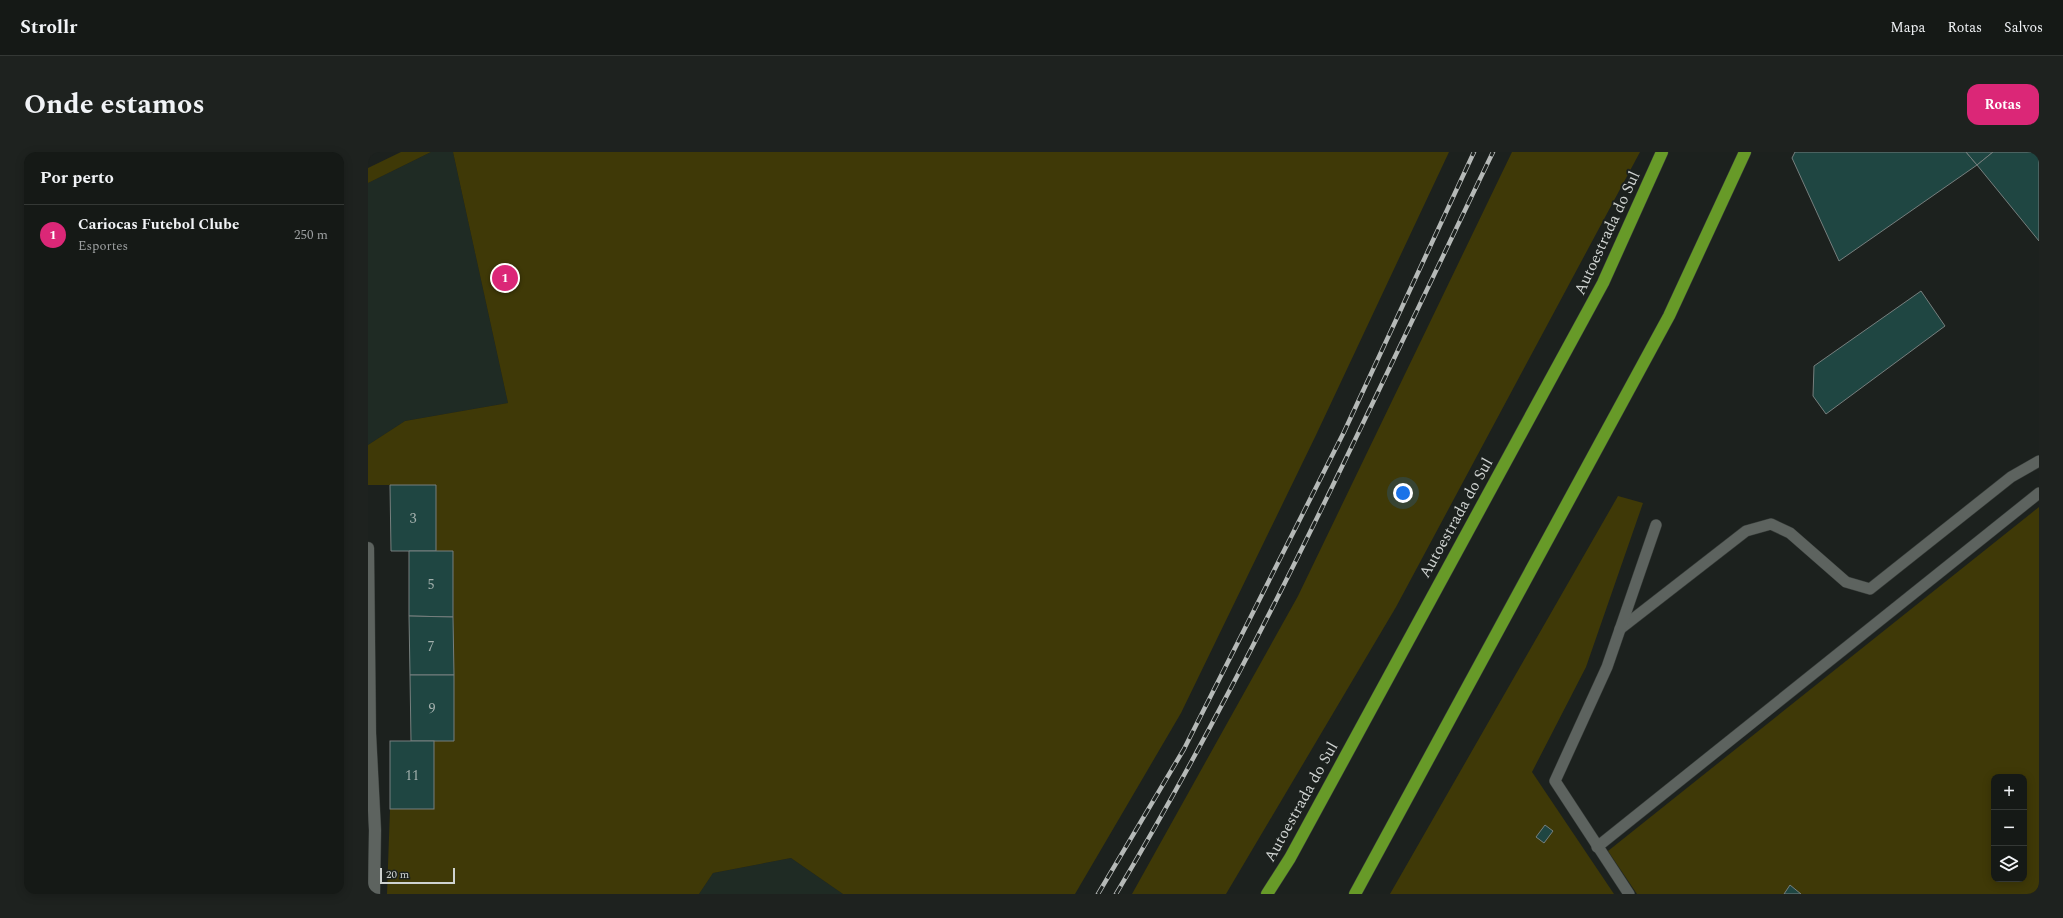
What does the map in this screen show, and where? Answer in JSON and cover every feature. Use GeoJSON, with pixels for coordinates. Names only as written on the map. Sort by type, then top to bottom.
{"type":"FeatureCollection","features":[{"type":"Feature","properties":{"kind":"highway","name":"Autoestrada do Sul"},"geometry":{"type":"LineString","coordinates":[[1267,894],[1294,851],[1603,283],[1662,152]]}},
{"type":"Feature","properties":{"kind":"highway"},"geometry":{"type":"LineString","coordinates":[[1355,894],[1670,316],[1745,152]]}},
{"type":"Feature","properties":{"kind":"street"},"geometry":{"type":"LineString","coordinates":[[368,548],[369,733],[374,894]]}},
{"type":"Feature","properties":{"kind":"lane"},"geometry":{"type":"LineString","coordinates":[[1620,629],[1746,530],[1771,524],[1790,533],[1846,582],[1870,590],[2011,477],[2039,461]]}},
{"type":"Feature","properties":{"kind":"lane"},"geometry":{"type":"LineString","coordinates":[[1597,847],[2039,493]]}},
{"type":"Feature","properties":{"kind":"lane"},"geometry":{"type":"LineString","coordinates":[[1629,894],[1555,781],[1607,667],[1656,524]]}},
{"type":"Feature","properties":{"kind":"shaded area"},"geometry":{"type":"Polygon","coordinates":[[[401,152],[431,152],[368,183],[368,168],[401,152]]]}},
{"type":"Feature","properties":{"kind":"shaded area"},"geometry":{"type":"Polygon","coordinates":[[[431,152],[453,152],[508,403],[405,421],[368,445],[368,183],[431,152]]]}},
{"type":"Feature","properties":{"kind":"shaded area"},"geometry":{"type":"Polygon","coordinates":[[[453,152],[1449,152],[1316,435],[1181,713],[1075,894],[843,894],[791,858],[713,873],[699,894],[387,894],[390,809],[434,809],[434,741],[454,741],[453,552],[436,551],[436,485],[368,485],[368,445],[405,421],[508,403],[453,152]]]}},
{"type":"Feature","properties":{"kind":"shaded area"},"geometry":{"type":"Polygon","coordinates":[[[1512,152],[1640,152],[1396,607],[1226,894],[1132,894],[1298,596],[1512,152]]]}},
{"type":"Feature","properties":{"kind":"shaded area"},"geometry":{"type":"Polygon","coordinates":[[[1618,496],[1643,503],[1586,667],[1532,772],[1614,894],[1390,894],[1618,496]]]}},
{"type":"Feature","properties":{"kind":"shaded area"},"geometry":{"type":"Polygon","coordinates":[[[2039,507],[2039,894],[1637,894],[1608,851],[2039,507]]]}},
{"type":"Feature","properties":{"kind":"shaded area"},"geometry":{"type":"Polygon","coordinates":[[[791,858],[843,894],[699,894],[713,873],[791,858]]]}},
{"type":"Feature","properties":{"kind":"building"},"geometry":{"type":"Polygon","coordinates":[[[1795,152],[1966,152],[1977,165],[1839,261],[1792,158],[1795,152]]]}},
{"type":"Feature","properties":{"kind":"building"},"geometry":{"type":"Polygon","coordinates":[[[1966,152],[1993,152],[1977,165],[1966,152]]]}},
{"type":"Feature","properties":{"kind":"building"},"geometry":{"type":"Polygon","coordinates":[[[1993,152],[2039,152],[2039,241],[1977,165],[1993,152]]]}},
{"type":"Feature","properties":{"kind":"building"},"geometry":{"type":"Polygon","coordinates":[[[1921,291],[1945,326],[1826,414],[1813,396],[1814,366],[1921,291]]]}},
{"type":"Feature","properties":{"kind":"building"},"geometry":{"type":"Polygon","coordinates":[[[390,485],[436,485],[436,551],[391,551],[390,485]]]}},
{"type":"Feature","properties":{"kind":"building"},"geometry":{"type":"Polygon","coordinates":[[[409,551],[453,551],[453,617],[409,616],[409,551]]]}},
{"type":"Feature","properties":{"kind":"building"},"geometry":{"type":"Polygon","coordinates":[[[409,616],[453,617],[454,675],[410,675],[409,616]]]}},
{"type":"Feature","properties":{"kind":"building"},"geometry":{"type":"Polygon","coordinates":[[[410,675],[454,675],[454,741],[411,741],[410,675]]]}},
{"type":"Feature","properties":{"kind":"building"},"geometry":{"type":"Polygon","coordinates":[[[390,741],[434,741],[434,809],[390,809],[390,741]]]}},
{"type":"Feature","properties":{"kind":"building"},"geometry":{"type":"Polygon","coordinates":[[[1545,825],[1553,831],[1544,843],[1536,837],[1545,825]]]}},
{"type":"Feature","properties":{"kind":"building"},"geometry":{"type":"Polygon","coordinates":[[[1790,885],[1801,894],[1784,894],[1790,885]]]}},
{"type":"Feature","properties":{"kind":"railway"},"geometry":{"type":"LineString","coordinates":[[1098,894],[1184,749],[1344,432],[1474,152]]}},
{"type":"Feature","properties":{"kind":"railway"},"geometry":{"type":"LineString","coordinates":[[1116,894],[1168,804],[1266,621],[1358,434],[1493,152]]}},
{"type":"Feature","properties":{"kind":"place","name":"Cariocas Futebol Clube"},"geometry":{"type":"Point","coordinates":[505,278]}}]}
